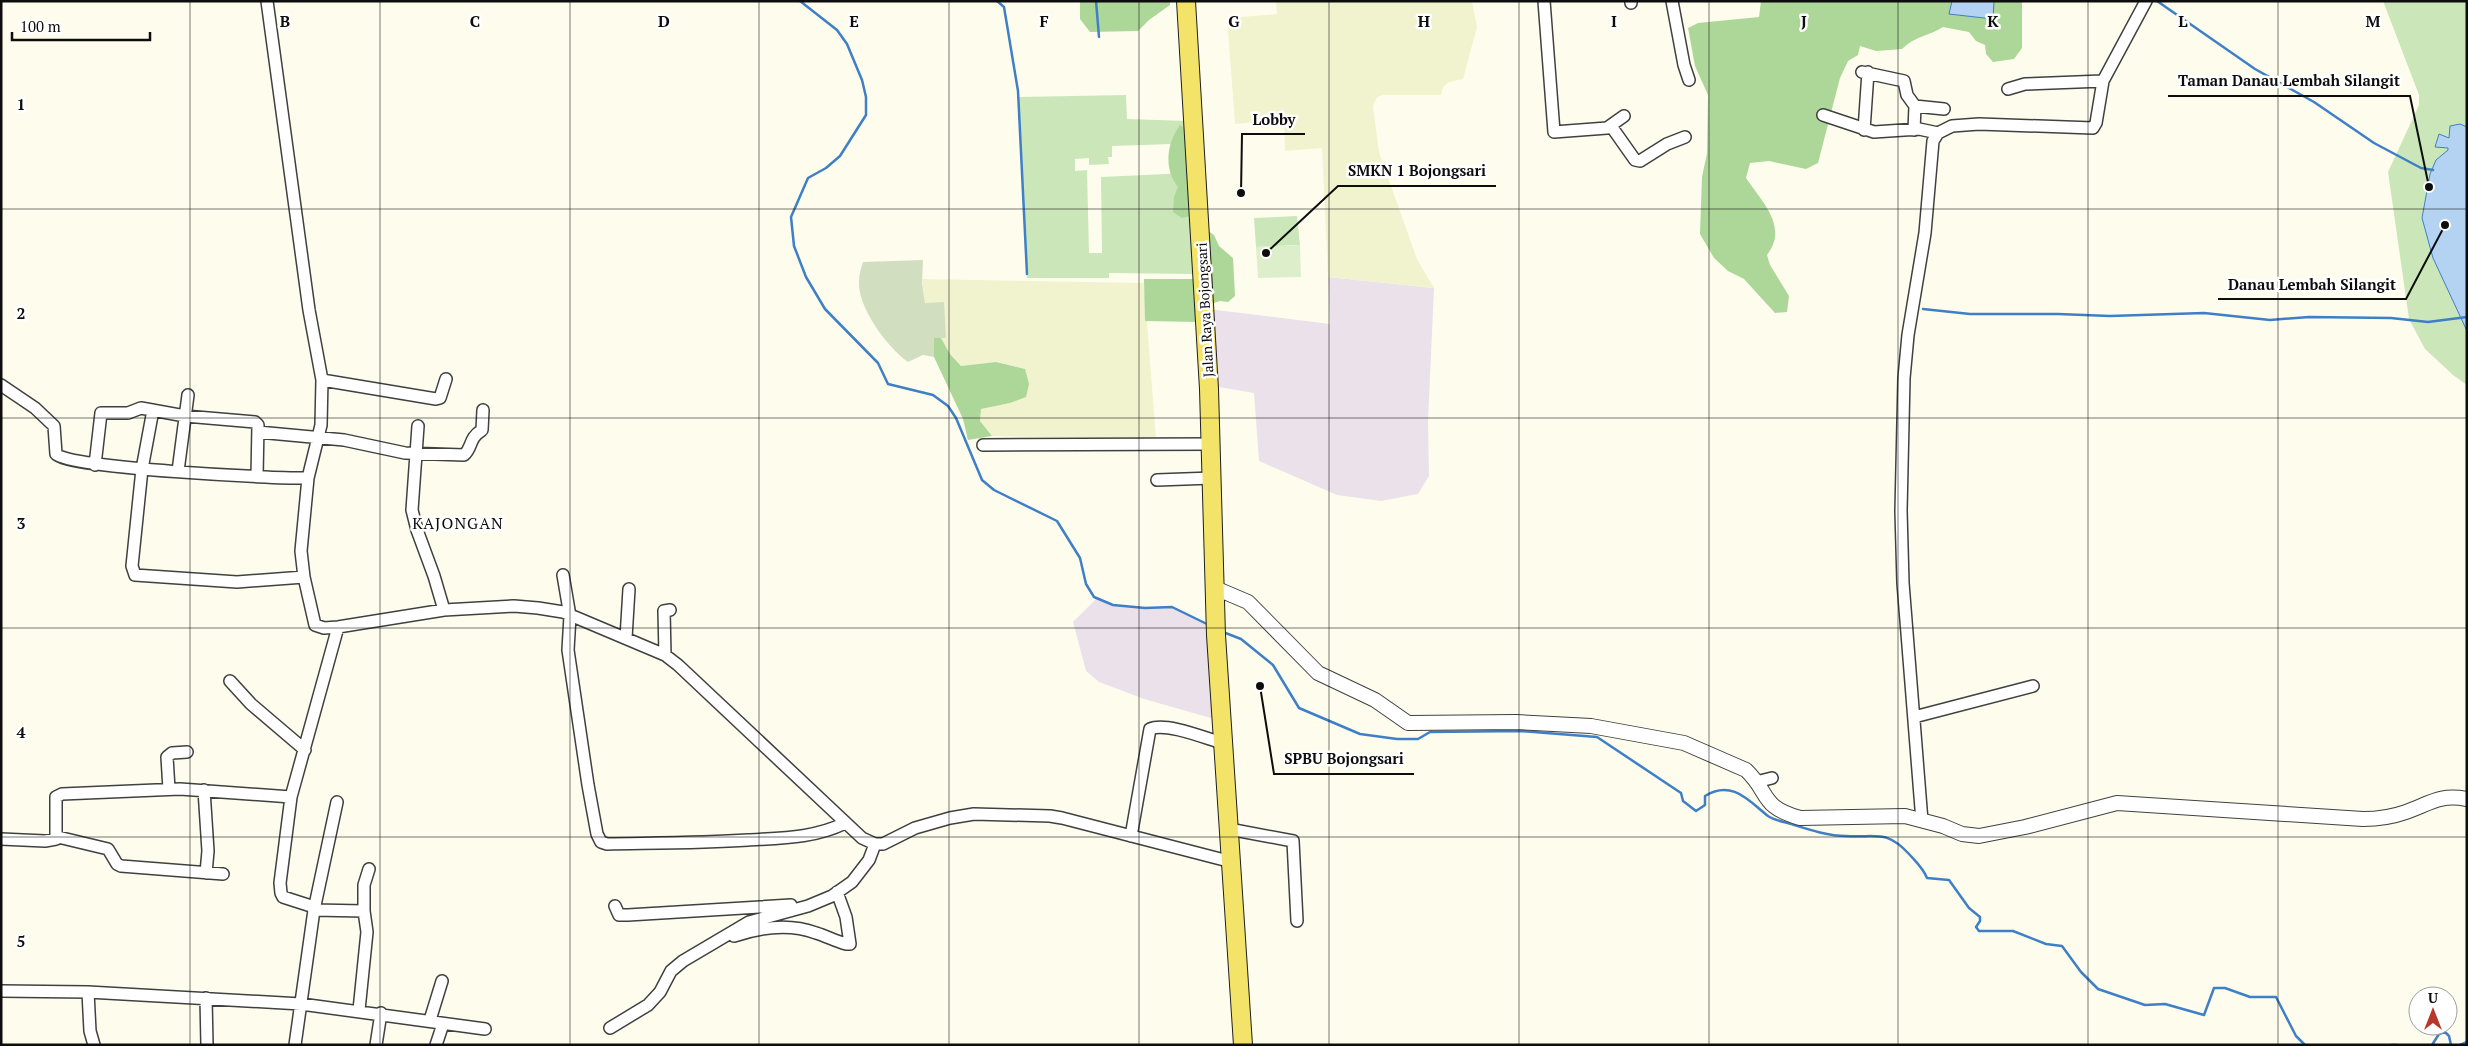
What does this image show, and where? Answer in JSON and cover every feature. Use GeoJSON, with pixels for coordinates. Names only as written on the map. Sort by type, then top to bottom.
{"type":"FeatureCollection","features":[{"type":"Feature","properties":{"kind":"main road","name":"Jalan Raya Bojongsari"},"geometry":{"type":"LineString","coordinates":[[1186,1],[1211,444],[1216,627],[1222,743],[1232,862],[1243,1045]]}},
{"type":"Feature","properties":{"kind":"street"},"geometry":{"type":"LineString","coordinates":[[267,1],[309,310],[322,380],[321,425],[308,478],[301,551],[304,577],[315,625],[324,628],[338,627],[444,610],[514,606],[538,608],[570,616],[664,655],[678,665],[845,823],[862,838],[875,844],[883,844],[932,823],[974,814],[1062,818],[1232,862]]}},
{"type":"Feature","properties":{"kind":"street"},"geometry":{"type":"LineString","coordinates":[[1544,1],[1554,132],[1607,128],[1624,116]]}},
{"type":"Feature","properties":{"kind":"street"},"geometry":{"type":"LineString","coordinates":[[1672,1],[1684,65],[1689,80]]}},
{"type":"Feature","properties":{"kind":"street"},"geometry":{"type":"LineString","coordinates":[[1922,821],[1903,584],[1901,511],[1904,378],[1908,336],[1925,233],[1933,141],[1938,133],[1952,126],[1984,123],[2094,128],[2104,81],[2146,1]]}},
{"type":"Feature","properties":{"kind":"street"},"geometry":{"type":"LineString","coordinates":[[1864,130],[1865,72],[1904,81],[1906,95],[1916,106],[1944,109]]}},
{"type":"Feature","properties":{"kind":"street"},"geometry":{"type":"LineString","coordinates":[[2008,88],[2025,84],[2104,81]]}},
{"type":"Feature","properties":{"kind":"street"},"geometry":{"type":"LineString","coordinates":[[1914,130],[1916,106]]}},
{"type":"Feature","properties":{"kind":"street"},"geometry":{"type":"LineString","coordinates":[[1823,115],[1864,130],[1881,133],[1914,130],[1938,133]]}},
{"type":"Feature","properties":{"kind":"street"},"geometry":{"type":"LineString","coordinates":[[1611,126],[1635,160],[1640,161],[1667,144],[1685,137]]}},
{"type":"Feature","properties":{"kind":"street"},"geometry":{"type":"LineString","coordinates":[[322,380],[436,399],[440,398],[443,394],[446,379]]}},
{"type":"Feature","properties":{"kind":"street"},"geometry":{"type":"LineString","coordinates":[[1,385],[35,408],[54,426],[57,457],[95,465],[142,469],[308,478]]}},
{"type":"Feature","properties":{"kind":"street"},"geometry":{"type":"LineString","coordinates":[[178,471],[188,395]]}},
{"type":"Feature","properties":{"kind":"street"},"geometry":{"type":"LineString","coordinates":[[95,465],[101,413],[128,413],[141,408],[185,416],[255,422],[258,425],[257,476]]}},
{"type":"Feature","properties":{"kind":"street"},"geometry":{"type":"LineString","coordinates":[[153,410],[142,469],[132,566],[135,575],[237,582],[304,577]]}},
{"type":"Feature","properties":{"kind":"street"},"geometry":{"type":"LineString","coordinates":[[258,432],[344,440],[395,452],[455,455],[467,452],[472,437],[482,430],[483,410]]}},
{"type":"Feature","properties":{"kind":"street"},"geometry":{"type":"LineString","coordinates":[[418,426],[412,510],[444,610]]}},
{"type":"Feature","properties":{"kind":"street"},"geometry":{"type":"LineString","coordinates":[[983,445],[1211,444]]}},
{"type":"Feature","properties":{"kind":"street"},"geometry":{"type":"LineString","coordinates":[[1157,480],[1212,478]]}},
{"type":"Feature","properties":{"kind":"street"},"geometry":{"type":"LineString","coordinates":[[563,575],[570,616],[568,650],[588,785],[597,834],[601,842],[607,844],[705,842],[800,836],[832,830],[845,823]]}},
{"type":"Feature","properties":{"kind":"street"},"geometry":{"type":"LineString","coordinates":[[1215,588],[1248,602],[1318,673],[1375,700],[1408,723],[1516,722],[1590,726],[1684,743],[1746,770],[1763,780],[1768,802],[1785,813],[1800,818],[1906,816],[1962,834],[1980,836],[2025,827],[2117,803],[2363,819],[2382,818],[2406,812],[2440,797],[2467,799]]}},
{"type":"Feature","properties":{"kind":"street"},"geometry":{"type":"LineString","coordinates":[[626,638],[629,589]]}},
{"type":"Feature","properties":{"kind":"street"},"geometry":{"type":"LineString","coordinates":[[664,655],[664,611],[670,610]]}},
{"type":"Feature","properties":{"kind":"street"},"geometry":{"type":"LineString","coordinates":[[338,627],[291,797],[281,893],[289,900],[311,906],[314,910],[364,911]]}},
{"type":"Feature","properties":{"kind":"street"},"geometry":{"type":"LineString","coordinates":[[230,681],[251,704],[305,750]]}},
{"type":"Feature","properties":{"kind":"street"},"geometry":{"type":"LineString","coordinates":[[1914,716],[2034,686]]}},
{"type":"Feature","properties":{"kind":"street"},"geometry":{"type":"LineString","coordinates":[[1131,836],[1150,729],[1155,726],[1180,730],[1222,743]]}},
{"type":"Feature","properties":{"kind":"street"},"geometry":{"type":"LineString","coordinates":[[169,789],[167,757],[172,753],[187,752]]}},
{"type":"Feature","properties":{"kind":"street"},"geometry":{"type":"LineString","coordinates":[[58,836],[56,797],[62,794],[169,789],[291,797]]}},
{"type":"Feature","properties":{"kind":"street"},"geometry":{"type":"LineString","coordinates":[[204,790],[208,851],[206,873]]}},
{"type":"Feature","properties":{"kind":"street"},"geometry":{"type":"LineString","coordinates":[[295,1045],[314,910],[337,802]]}},
{"type":"Feature","properties":{"kind":"street"},"geometry":{"type":"LineString","coordinates":[[1229,829],[1293,841],[1297,921]]}},
{"type":"Feature","properties":{"kind":"street"},"geometry":{"type":"LineString","coordinates":[[1,839],[54,840],[58,836]]}},
{"type":"Feature","properties":{"kind":"street"},"geometry":{"type":"LineString","coordinates":[[58,836],[108,849],[121,866],[223,874]]}},
{"type":"Feature","properties":{"kind":"street"},"geometry":{"type":"LineString","coordinates":[[610,1028],[648,1005],[660,992],[675,967],[749,922],[808,906],[837,892],[852,882],[869,860],[875,844]]}},
{"type":"Feature","properties":{"kind":"street"},"geometry":{"type":"LineString","coordinates":[[359,1010],[367,932],[364,911],[364,885],[369,869]]}},
{"type":"Feature","properties":{"kind":"street"},"geometry":{"type":"LineString","coordinates":[[721,940],[762,928],[775,927],[803,929],[841,943],[850,944],[846,918],[837,892]]}},
{"type":"Feature","properties":{"kind":"street"},"geometry":{"type":"LineString","coordinates":[[614,906],[619,915],[793,905],[808,906]]}},
{"type":"Feature","properties":{"kind":"street"},"geometry":{"type":"LineString","coordinates":[[430,1020],[442,981]]}},
{"type":"Feature","properties":{"kind":"street"},"geometry":{"type":"LineString","coordinates":[[1,991],[88,992],[301,1004],[359,1010],[485,1029]]}},
{"type":"Feature","properties":{"kind":"street"},"geometry":{"type":"LineString","coordinates":[[88,992],[90,1031],[97,1044]]}},
{"type":"Feature","properties":{"kind":"street"},"geometry":{"type":"LineString","coordinates":[[206,998],[207,1045]]}},
{"type":"Feature","properties":{"kind":"street"},"geometry":{"type":"LineString","coordinates":[[376,1045],[381,1013]]}},
{"type":"Feature","properties":{"kind":"street"},"geometry":{"type":"LineString","coordinates":[[436,1045],[444,1024]]}},
{"type":"Feature","properties":{"kind":"shaded area"},"geometry":{"type":"Polygon","coordinates":[[[1328,277],[1434,288],[1428,422],[1429,476],[1418,494],[1381,501],[1337,495],[1259,461],[1254,393],[1213,386],[1208,309],[1330,324],[1328,277]]]}},
{"type":"Feature","properties":{"kind":"shaded area"},"geometry":{"type":"Polygon","coordinates":[[[1097,598],[1113,605],[1145,608],[1172,607],[1213,627],[1218,720],[1144,699],[1099,682],[1086,671],[1073,622],[1097,598]]]}},
{"type":"Feature","properties":{"kind":"green space"},"geometry":{"type":"Polygon","coordinates":[[[1080,1],[1170,1],[1170,5],[1149,20],[1138,31],[1090,32],[1080,19],[1080,1]]]}},
{"type":"Feature","properties":{"kind":"green space"},"geometry":{"type":"Polygon","coordinates":[[[1276,1],[1472,1],[1477,27],[1463,79],[1449,82],[1443,87],[1441,95],[1383,95],[1377,97],[1373,106],[1379,152],[1417,259],[1434,288],[1328,277],[1322,148],[1285,151],[1284,119],[1235,124],[1227,18],[1277,14],[1276,1]]]}},
{"type":"Feature","properties":{"kind":"green space"},"geometry":{"type":"Polygon","coordinates":[[[1761,1],[2022,1],[2022,48],[2014,59],[1993,62],[1986,54],[1985,45],[1976,41],[1969,32],[1943,27],[1912,41],[1902,49],[1876,51],[1860,46],[1858,55],[1848,61],[1840,78],[1818,163],[1806,169],[1769,161],[1750,163],[1746,178],[1771,215],[1774,225],[1773,245],[1767,255],[1770,265],[1789,296],[1787,312],[1775,313],[1744,279],[1728,271],[1714,258],[1700,234],[1702,177],[1707,153],[1708,95],[1695,66],[1688,28],[1698,23],[1759,17],[1761,1]]]}},
{"type":"Feature","properties":{"kind":"green space"},"geometry":{"type":"Polygon","coordinates":[[[2383,1],[2467,1],[2467,385],[2453,375],[2425,349],[2409,319],[2388,172],[2419,105],[2419,95],[2383,1]]]}},
{"type":"Feature","properties":{"kind":"green space"},"geometry":{"type":"Polygon","coordinates":[[[1126,95],[1127,119],[1188,121],[1189,130],[1172,144],[1112,146],[1112,157],[1108,157],[1109,164],[1089,165],[1089,158],[1075,159],[1075,171],[1087,170],[1089,253],[1102,253],[1101,177],[1187,173],[1195,274],[1109,273],[1109,278],[1027,278],[1019,97],[1126,95]]]}},
{"type":"Feature","properties":{"kind":"green space"},"geometry":{"type":"Polygon","coordinates":[[[1180,125],[1189,130],[1195,215],[1182,218],[1173,212],[1174,197],[1178,187],[1170,172],[1168,156],[1172,140],[1180,125]]]}},
{"type":"Feature","properties":{"kind":"green space"},"geometry":{"type":"Polygon","coordinates":[[[1297,216],[1300,245],[1256,247],[1254,218],[1297,216]]]}},
{"type":"Feature","properties":{"kind":"green space"},"geometry":{"type":"Polygon","coordinates":[[[1204,228],[1214,235],[1219,246],[1233,258],[1235,296],[1228,302],[1220,301],[1211,304],[1204,228]]]}},
{"type":"Feature","properties":{"kind":"green space"},"geometry":{"type":"Polygon","coordinates":[[[1300,245],[1301,277],[1258,278],[1256,247],[1300,245]]]}},
{"type":"Feature","properties":{"kind":"green space"},"geometry":{"type":"Polygon","coordinates":[[[923,260],[922,283],[925,303],[944,302],[946,338],[934,338],[934,357],[923,355],[908,362],[883,337],[868,314],[860,291],[859,276],[863,262],[923,260]]]}},
{"type":"Feature","properties":{"kind":"green space"},"geometry":{"type":"Polygon","coordinates":[[[922,279],[1144,283],[1156,439],[992,436],[980,421],[981,409],[1010,403],[1025,369],[996,362],[961,366],[950,354],[941,338],[945,338],[925,303],[922,279]]]}},
{"type":"Feature","properties":{"kind":"green space"},"geometry":{"type":"Polygon","coordinates":[[[1144,279],[1198,279],[1200,322],[1145,321],[1144,279]]]}},
{"type":"Feature","properties":{"kind":"green space"},"geometry":{"type":"Polygon","coordinates":[[[934,338],[941,338],[950,354],[961,366],[996,362],[1025,369],[1029,384],[1026,397],[1010,403],[981,409],[980,421],[992,436],[968,440],[963,419],[934,357],[934,338]]]}},
{"type":"Feature","properties":{"kind":"water"},"geometry":{"type":"Polygon","coordinates":[[[1952,1],[1994,1],[1993,19],[1949,14],[1952,1]]]}},
{"type":"Feature","properties":{"kind":"water"},"geometry":{"type":"Polygon","coordinates":[[[2460,124],[2467,127],[2467,331],[2433,258],[2422,218],[2430,174],[2436,160],[2448,150],[2448,148],[2435,147],[2439,134],[2449,138],[2450,126],[2460,124]]]}},
{"type":"Feature","properties":{"kind":"waterway"},"geometry":{"type":"LineString","coordinates":[[800,1],[837,30],[847,44],[862,80],[866,97],[866,115],[840,156],[826,168],[808,178],[791,217],[794,246],[806,277],[825,309],[878,363],[888,384],[933,395],[948,406],[956,418],[982,480],[994,490],[1057,521],[1080,558],[1086,584],[1094,597],[1113,605],[1145,608],[1172,607],[1209,625]]}},
{"type":"Feature","properties":{"kind":"waterway"},"geometry":{"type":"LineString","coordinates":[[997,1],[1004,7],[1018,91],[1027,274]]}},
{"type":"Feature","properties":{"kind":"waterway"},"geometry":{"type":"LineString","coordinates":[[1096,1],[1099,37]]}},
{"type":"Feature","properties":{"kind":"waterway"},"geometry":{"type":"LineString","coordinates":[[2157,1],[2255,69],[2314,102],[2374,143],[2421,168],[2433,170]]}},
{"type":"Feature","properties":{"kind":"waterway"},"geometry":{"type":"LineString","coordinates":[[1923,309],[1970,314],[2110,316],[2204,313],[2270,320],[2309,317],[2391,318],[2428,322],[2467,317]]}},
{"type":"Feature","properties":{"kind":"waterway"},"geometry":{"type":"LineString","coordinates":[[1223,632],[1241,639],[1273,665],[1299,708],[1360,734],[1397,739],[1418,739],[1430,732],[1520,731],[1597,737],[1681,793],[1683,801],[1696,811],[1705,805],[1705,796],[1715,791],[1732,791],[1740,794],[1768,816],[1777,820],[1826,834],[1880,836],[1894,841],[1917,862],[1927,878],[1949,880],[1969,908],[1980,917],[1976,927],[1979,931],[2013,931],[2046,944],[2062,946],[2081,972],[2098,989],[2145,1005],[2165,1004],[2204,1015],[2214,988],[2225,988],[2250,997],[2276,997],[2296,1036],[2305,1045]]}},
{"type":"Feature","properties":{"kind":"waterway"},"geometry":{"type":"LineString","coordinates":[[2432,1045],[2439,1034],[2445,1032],[2449,1036],[2451,1045]]}},
{"type":"Feature","properties":{"kind":"waterway"},"geometry":{"type":"LineString","coordinates":[[2460,1045],[2467,1042]]}},
{"type":"Feature","properties":{"kind":"waterway"},"geometry":{"type":"LineString","coordinates":[[2391,1045],[2397,1045]]}},
{"type":"Feature","properties":{"kind":"place","name":"Taman Danau Lembah Silangit"},"geometry":{"type":"Point","coordinates":[2429,187]}},
{"type":"Feature","properties":{"kind":"place","name":"Lobby"},"geometry":{"type":"Point","coordinates":[1241,193]}},
{"type":"Feature","properties":{"kind":"place","name":"Danau Lembah Silangit"},"geometry":{"type":"Point","coordinates":[2445,225]}},
{"type":"Feature","properties":{"kind":"place","name":"SMKN 1 Bojongsari"},"geometry":{"type":"Point","coordinates":[1266,253]}},
{"type":"Feature","properties":{"kind":"place","name":"SPBU Bojongsari"},"geometry":{"type":"Point","coordinates":[1260,686]}},
{"type":"Feature","properties":{"kind":"district","name":"KAJONGAN"},"geometry":{"type":"Point","coordinates":[458,523]}}]}
